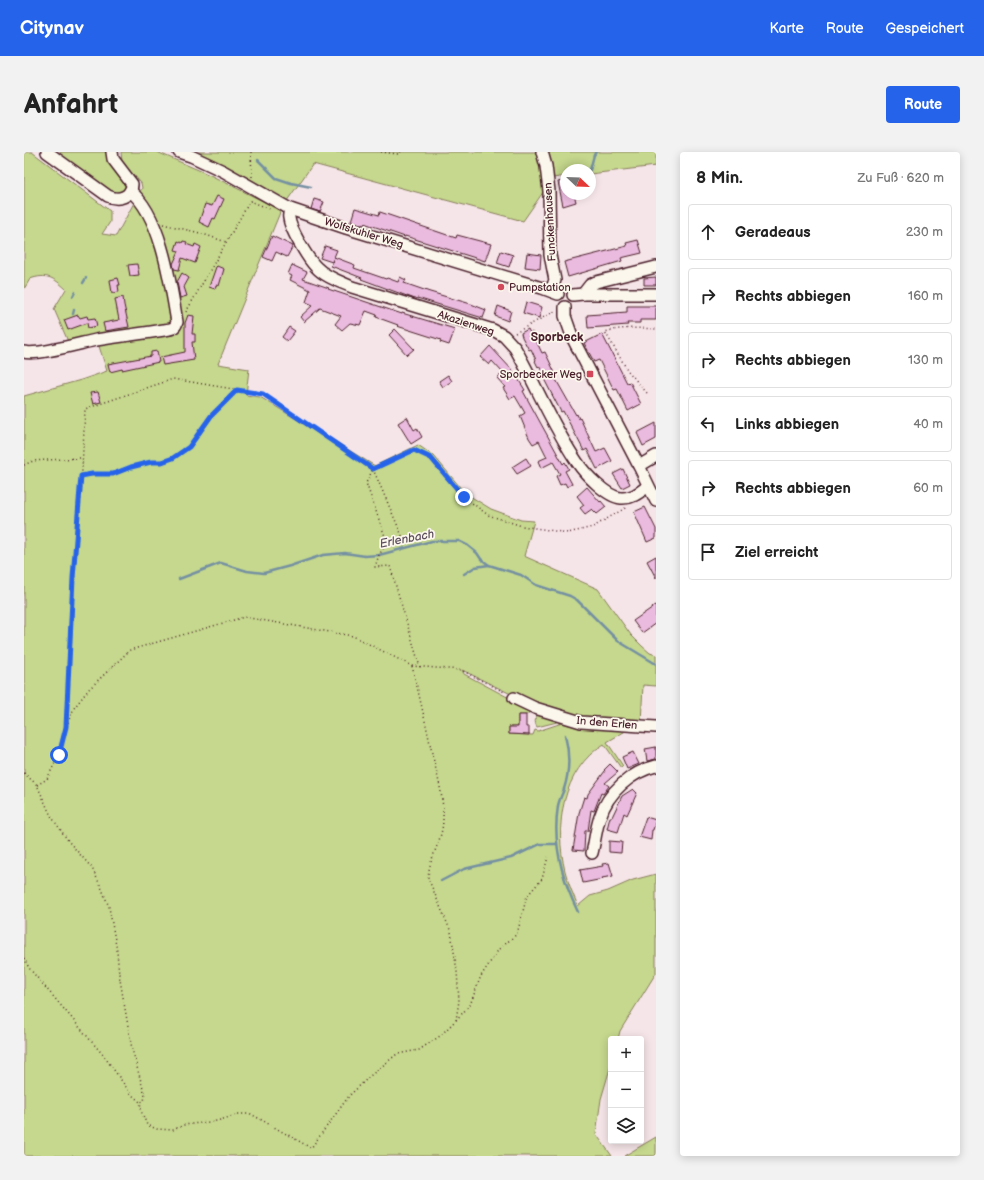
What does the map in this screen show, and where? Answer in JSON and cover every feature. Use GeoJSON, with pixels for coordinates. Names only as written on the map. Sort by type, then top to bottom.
{"type":"FeatureCollection","features":[{"type":"Feature","properties":{"kind":"street"},"geometry":{"type":"LineString","coordinates":[[47,152],[112,198],[121,198],[130,192],[132,184],[112,159],[112,152]]}},
{"type":"Feature","properties":{"kind":"street","name":"Wolfskuhler Weg"},"geometry":{"type":"LineString","coordinates":[[179,152],[223,171],[290,209],[555,293],[566,290],[578,295],[656,294]]}},
{"type":"Feature","properties":{"kind":"street","name":"Funckenhausen"},"geometry":{"type":"LineString","coordinates":[[542,152],[546,166],[548,185],[550,255],[555,280],[555,293]]}},
{"type":"Feature","properties":{"kind":"street"},"geometry":{"type":"LineString","coordinates":[[26,353],[176,327],[177,322],[171,286],[164,256],[148,212],[138,197],[130,192]]}},
{"type":"Feature","properties":{"kind":"street","name":"Akazienweg"},"geometry":{"type":"LineString","coordinates":[[290,209],[290,222],[301,246],[317,268],[336,280],[352,287],[499,332],[507,338],[515,348],[564,442],[577,463],[597,485],[611,495],[622,498],[634,496]]}},
{"type":"Feature","properties":{"kind":"street"},"geometry":{"type":"LineString","coordinates":[[561,309],[571,305],[578,295],[596,282],[656,267]]}},
{"type":"Feature","properties":{"kind":"street"},"geometry":{"type":"LineString","coordinates":[[555,293],[573,339],[656,501]]}},
{"type":"Feature","properties":{"kind":"street"},"geometry":{"type":"LineString","coordinates":[[639,466],[656,456]]}},
{"type":"Feature","properties":{"kind":"street"},"geometry":{"type":"LineString","coordinates":[[634,496],[648,486]]}},
{"type":"Feature","properties":{"kind":"street","name":"In den Erlen"},"geometry":{"type":"LineString","coordinates":[[514,698],[535,708],[581,722],[656,727]]}},
{"type":"Feature","properties":{"kind":"street"},"geometry":{"type":"LineString","coordinates":[[592,854],[604,807],[616,789],[637,772],[656,766]]}},
{"type":"Feature","properties":{"kind":"path"},"geometry":{"type":"LineString","coordinates":[[250,186],[252,180],[251,152]]}},
{"type":"Feature","properties":{"kind":"path"},"geometry":{"type":"LineString","coordinates":[[381,152],[397,154],[401,152]]}},
{"type":"Feature","properties":{"kind":"path"},"geometry":{"type":"LineString","coordinates":[[177,322],[181,320],[250,201]]}},
{"type":"Feature","properties":{"kind":"path"},"geometry":{"type":"LineString","coordinates":[[153,225],[159,223],[200,233],[226,242]]}},
{"type":"Feature","properties":{"kind":"path"},"geometry":{"type":"LineString","coordinates":[[507,338],[561,309]]}},
{"type":"Feature","properties":{"kind":"path"},"geometry":{"type":"LineString","coordinates":[[647,393],[628,371],[605,332],[611,330],[639,328],[656,329]]}},
{"type":"Feature","properties":{"kind":"path"},"geometry":{"type":"LineString","coordinates":[[66,727],[73,578],[85,409],[173,379],[263,394],[373,469],[404,538]]}},
{"type":"Feature","properties":{"kind":"path"},"geometry":{"type":"LineString","coordinates":[[81,476],[92,474],[113,474],[131,467],[151,462],[162,462],[173,458],[189,447],[211,416],[237,390]]}},
{"type":"Feature","properties":{"kind":"path"},"geometry":{"type":"LineString","coordinates":[[420,667],[390,566],[375,567],[379,555],[387,542],[366,484],[373,469],[414,450],[431,458],[464,497],[488,515],[522,526],[568,533],[593,527],[630,506],[634,496]]}},
{"type":"Feature","properties":{"kind":"path"},"geometry":{"type":"LineString","coordinates":[[24,464],[82,458]]}},
{"type":"Feature","properties":{"kind":"path"},"geometry":{"type":"LineString","coordinates":[[37,785],[47,779],[59,755],[66,727],[74,708],[89,689],[130,650],[244,617],[353,636],[412,666],[461,670],[514,698]]}},
{"type":"Feature","properties":{"kind":"path"},"geometry":{"type":"LineString","coordinates":[[412,666],[442,793],[442,831],[428,869],[428,878],[451,932],[459,1001],[456,1020]]}},
{"type":"Feature","properties":{"kind":"path"},"geometry":{"type":"LineString","coordinates":[[24,774],[37,785],[51,816],[69,842],[92,868],[102,889],[108,907],[117,950],[119,974],[132,1049],[145,1096],[144,1101],[140,1102]]}},
{"type":"Feature","properties":{"kind":"path"},"geometry":{"type":"LineString","coordinates":[[24,958],[29,968],[104,1056],[131,1094],[140,1102],[142,1113],[147,1125],[157,1130],[173,1130],[184,1125],[217,1121],[239,1114],[251,1114],[311,1148],[349,1096],[370,1076],[397,1054],[419,1050],[440,1036],[470,1005],[481,976],[499,949],[517,934],[527,896],[542,879],[548,857]]}},
{"type":"Feature","properties":{"kind":"green space"},"geometry":{"type":"Polygon","coordinates":[[[24,152],[32,152],[110,211],[110,222],[102,234],[116,236],[142,188],[141,183],[122,162],[121,152],[157,152],[210,175],[281,210],[218,364],[249,369],[246,395],[260,397],[375,466],[418,445],[434,456],[465,493],[491,509],[521,520],[534,521],[524,556],[598,589],[631,635],[650,653],[656,655],[656,686],[643,685],[641,723],[586,721],[523,700],[462,670],[464,674],[528,708],[530,712],[526,715],[518,715],[518,727],[509,727],[509,734],[533,735],[535,730],[538,731],[568,721],[629,729],[607,742],[623,766],[621,768],[604,744],[590,755],[579,768],[570,784],[561,818],[562,854],[565,871],[578,906],[590,896],[608,891],[633,880],[656,874],[656,973],[620,1031],[619,1036],[608,1036],[608,1075],[601,1099],[596,1134],[612,1156],[24,1156],[24,396],[107,371],[97,340],[70,346],[54,309],[66,289],[54,279],[41,276],[30,279],[24,289],[24,152]]]}},
{"type":"Feature","properties":{"kind":"green space"},"geometry":{"type":"Polygon","coordinates":[[[47,152],[112,152],[130,180],[121,198],[47,152]]]}},
{"type":"Feature","properties":{"kind":"green space"},"geometry":{"type":"Polygon","coordinates":[[[179,152],[656,152],[656,166],[596,173],[596,164],[560,164],[560,177],[553,178],[523,221],[313,164],[284,205],[179,152]]]}},
{"type":"Feature","properties":{"kind":"green space"},"geometry":{"type":"Polygon","coordinates":[[[539,713],[565,720],[537,727],[535,720],[539,713]]]}},
{"type":"Feature","properties":{"kind":"green space"},"geometry":{"type":"Polygon","coordinates":[[[656,1137],[656,1156],[624,1156],[656,1137]]]}},
{"type":"Feature","properties":{"kind":"building"},"geometry":{"type":"Polygon","coordinates":[[[558,182],[560,182],[560,192],[558,182]]]}},
{"type":"Feature","properties":{"kind":"building"},"geometry":{"type":"Polygon","coordinates":[[[217,196],[224,199],[215,219],[213,218],[209,227],[199,222],[205,204],[212,206],[217,196]]]}},
{"type":"Feature","properties":{"kind":"building"},"geometry":{"type":"Polygon","coordinates":[[[314,199],[324,202],[320,212],[311,209],[314,199]]]}},
{"type":"Feature","properties":{"kind":"building"},"geometry":{"type":"Polygon","coordinates":[[[562,200],[576,200],[576,202],[563,206],[562,200]]]}},
{"type":"Feature","properties":{"kind":"building"},"geometry":{"type":"Polygon","coordinates":[[[355,208],[379,215],[380,212],[456,238],[457,235],[491,244],[485,261],[364,223],[364,225],[351,221],[355,208]]]}},
{"type":"Feature","properties":{"kind":"building"},"geometry":{"type":"Polygon","coordinates":[[[272,236],[293,246],[287,257],[276,252],[272,261],[263,257],[272,236]]]}},
{"type":"Feature","properties":{"kind":"building"},"geometry":{"type":"Polygon","coordinates":[[[638,240],[642,253],[621,258],[622,261],[568,277],[564,262],[627,246],[626,243],[638,240]]]}},
{"type":"Feature","properties":{"kind":"building"},"geometry":{"type":"Polygon","coordinates":[[[178,241],[182,243],[183,241],[187,242],[186,244],[194,247],[195,244],[201,247],[195,263],[182,258],[179,270],[174,269],[173,264],[179,251],[175,250],[178,241]]]}},
{"type":"Feature","properties":{"kind":"building"},"geometry":{"type":"Polygon","coordinates":[[[325,246],[337,250],[332,262],[320,258],[325,246]]]}},
{"type":"Feature","properties":{"kind":"building"},"geometry":{"type":"Polygon","coordinates":[[[501,251],[513,255],[509,267],[497,263],[501,251]]]}},
{"type":"Feature","properties":{"kind":"building"},"geometry":{"type":"Polygon","coordinates":[[[527,253],[541,255],[540,269],[525,267],[527,253]]]}},
{"type":"Feature","properties":{"kind":"building"},"geometry":{"type":"Polygon","coordinates":[[[334,257],[355,265],[354,268],[398,282],[400,277],[406,280],[404,283],[486,310],[483,318],[417,298],[415,299],[361,279],[362,278],[331,266],[334,257]]]}},
{"type":"Feature","properties":{"kind":"building"},"geometry":{"type":"Polygon","coordinates":[[[137,264],[139,275],[130,276],[128,265],[137,264]]]}},
{"type":"Feature","properties":{"kind":"building"},"geometry":{"type":"Polygon","coordinates":[[[292,265],[307,272],[303,279],[329,288],[328,289],[402,314],[455,329],[449,345],[440,342],[441,340],[397,326],[398,325],[376,317],[377,315],[366,311],[360,325],[350,323],[342,330],[335,324],[341,316],[320,308],[304,322],[300,317],[313,305],[306,302],[310,290],[290,280],[292,276],[288,274],[292,265]]]}},
{"type":"Feature","properties":{"kind":"building"},"geometry":{"type":"Polygon","coordinates":[[[217,266],[224,269],[219,286],[216,285],[215,289],[209,287],[217,266]]]}},
{"type":"Feature","properties":{"kind":"building"},"geometry":{"type":"Polygon","coordinates":[[[182,273],[189,278],[184,287],[187,296],[180,298],[177,282],[182,273]]]}},
{"type":"Feature","properties":{"kind":"building"},"geometry":{"type":"Polygon","coordinates":[[[656,277],[656,285],[644,285],[644,278],[656,277]]]}},
{"type":"Feature","properties":{"kind":"building"},"geometry":{"type":"Polygon","coordinates":[[[118,278],[120,285],[118,285],[119,292],[112,293],[110,280],[118,278]]]}},
{"type":"Feature","properties":{"kind":"building"},"geometry":{"type":"Polygon","coordinates":[[[123,297],[129,327],[105,331],[103,323],[119,320],[115,299],[123,297]]]}},
{"type":"Feature","properties":{"kind":"building"},"geometry":{"type":"Polygon","coordinates":[[[526,302],[542,307],[539,318],[523,313],[526,302]]]}},
{"type":"Feature","properties":{"kind":"building"},"geometry":{"type":"Polygon","coordinates":[[[498,306],[511,311],[508,321],[495,316],[498,306]]]}},
{"type":"Feature","properties":{"kind":"building"},"geometry":{"type":"Polygon","coordinates":[[[627,306],[656,306],[656,320],[640,320],[640,323],[627,323],[628,325],[588,328],[587,315],[627,312],[627,306]]]}},
{"type":"Feature","properties":{"kind":"building"},"geometry":{"type":"Polygon","coordinates":[[[78,315],[80,318],[87,316],[88,319],[95,318],[97,326],[88,328],[87,323],[68,330],[64,320],[78,315]]]}},
{"type":"Feature","properties":{"kind":"building"},"geometry":{"type":"Polygon","coordinates":[[[188,315],[194,316],[192,334],[195,334],[195,342],[192,342],[194,360],[163,365],[161,357],[185,352],[185,323],[188,315]]]}},
{"type":"Feature","properties":{"kind":"building"},"geometry":{"type":"Polygon","coordinates":[[[289,327],[295,331],[287,341],[282,337],[289,327]]]}},
{"type":"Feature","properties":{"kind":"building"},"geometry":{"type":"Polygon","coordinates":[[[395,329],[414,349],[407,355],[389,335],[395,329]]]}},
{"type":"Feature","properties":{"kind":"building"},"geometry":{"type":"Polygon","coordinates":[[[528,329],[530,333],[532,332],[542,353],[545,352],[557,377],[555,378],[576,415],[577,414],[579,419],[580,418],[596,452],[605,448],[612,461],[597,469],[587,449],[584,451],[563,411],[561,412],[544,379],[546,378],[535,361],[536,360],[531,349],[529,350],[522,337],[521,333],[528,329]]]}},
{"type":"Feature","properties":{"kind":"building"},"geometry":{"type":"Polygon","coordinates":[[[602,334],[627,383],[630,382],[641,404],[628,411],[617,389],[614,390],[599,360],[594,362],[584,343],[602,334]]]}},
{"type":"Feature","properties":{"kind":"building"},"geometry":{"type":"Polygon","coordinates":[[[490,346],[513,371],[525,390],[523,391],[563,464],[565,462],[569,469],[565,471],[572,484],[567,487],[565,483],[560,485],[556,476],[560,474],[553,462],[541,468],[538,461],[547,457],[539,441],[533,444],[529,438],[520,416],[525,413],[515,396],[510,399],[503,388],[505,387],[497,378],[503,373],[492,361],[489,365],[480,357],[490,346]]]}},
{"type":"Feature","properties":{"kind":"building"},"geometry":{"type":"Polygon","coordinates":[[[157,351],[159,362],[110,372],[108,364],[151,356],[151,352],[157,351]]]}},
{"type":"Feature","properties":{"kind":"building"},"geometry":{"type":"Polygon","coordinates":[[[448,375],[452,381],[443,387],[439,381],[448,375]]]}},
{"type":"Feature","properties":{"kind":"building"},"geometry":{"type":"Polygon","coordinates":[[[98,392],[101,402],[93,404],[90,393],[98,392]]]}},
{"type":"Feature","properties":{"kind":"building"},"geometry":{"type":"Polygon","coordinates":[[[407,417],[414,430],[417,428],[422,437],[411,444],[398,423],[407,417]]]}},
{"type":"Feature","properties":{"kind":"building"},"geometry":{"type":"Polygon","coordinates":[[[656,423],[656,439],[643,446],[637,433],[656,423]]]}},
{"type":"Feature","properties":{"kind":"building"},"geometry":{"type":"Polygon","coordinates":[[[526,458],[531,466],[517,474],[512,467],[526,458]]]}},
{"type":"Feature","properties":{"kind":"building"},"geometry":{"type":"Polygon","coordinates":[[[623,469],[630,484],[622,488],[613,474],[623,469]]]}},
{"type":"Feature","properties":{"kind":"building"},"geometry":{"type":"Polygon","coordinates":[[[587,487],[606,507],[597,514],[592,509],[585,514],[580,508],[584,505],[577,496],[587,487]]]}},
{"type":"Feature","properties":{"kind":"building"},"geometry":{"type":"Polygon","coordinates":[[[645,507],[656,529],[656,538],[647,542],[634,512],[645,507]]]}},
{"type":"Feature","properties":{"kind":"building"},"geometry":{"type":"Polygon","coordinates":[[[656,556],[656,578],[647,561],[656,556]]]}},
{"type":"Feature","properties":{"kind":"building"},"geometry":{"type":"Polygon","coordinates":[[[656,605],[656,623],[642,633],[633,621],[656,605]]]}},
{"type":"Feature","properties":{"kind":"building"},"geometry":{"type":"Polygon","coordinates":[[[518,715],[526,715],[526,727],[529,727],[529,735],[509,734],[509,727],[518,727],[518,715]]]}},
{"type":"Feature","properties":{"kind":"building"},"geometry":{"type":"Polygon","coordinates":[[[656,747],[656,759],[647,761],[645,749],[656,747]]]}},
{"type":"Feature","properties":{"kind":"building"},"geometry":{"type":"Polygon","coordinates":[[[633,752],[639,764],[627,769],[622,757],[633,752]]]}},
{"type":"Feature","properties":{"kind":"building"},"geometry":{"type":"Polygon","coordinates":[[[610,764],[618,772],[605,783],[609,786],[603,794],[601,793],[594,811],[591,810],[588,831],[585,831],[584,851],[573,850],[579,813],[584,797],[587,798],[588,794],[605,771],[604,770],[610,764]]]}},
{"type":"Feature","properties":{"kind":"building"},"geometry":{"type":"Polygon","coordinates":[[[633,789],[637,793],[627,815],[624,813],[618,832],[607,829],[610,817],[612,817],[622,796],[633,789]]]}},
{"type":"Feature","properties":{"kind":"building"},"geometry":{"type":"Polygon","coordinates":[[[646,817],[656,820],[652,830],[651,840],[639,837],[646,817]]]}},
{"type":"Feature","properties":{"kind":"building"},"geometry":{"type":"Polygon","coordinates":[[[609,841],[622,842],[621,853],[609,852],[609,841]]]}},
{"type":"Feature","properties":{"kind":"building"},"geometry":{"type":"Polygon","coordinates":[[[609,863],[613,876],[583,883],[580,870],[603,866],[602,864],[609,863]]]}},
{"type":"Feature","properties":{"kind":"waterway"},"geometry":{"type":"LineString","coordinates":[[592,164],[596,152]]}},
{"type":"Feature","properties":{"kind":"waterway"},"geometry":{"type":"LineString","coordinates":[[258,160],[276,178],[311,187]]}},
{"type":"Feature","properties":{"kind":"waterway"},"geometry":{"type":"LineString","coordinates":[[83,283],[86,278]]}},
{"type":"Feature","properties":{"kind":"waterway"},"geometry":{"type":"LineString","coordinates":[[73,296],[75,292]]}},
{"type":"Feature","properties":{"kind":"waterway"},"geometry":{"type":"LineString","coordinates":[[73,314],[74,310]]}},
{"type":"Feature","properties":{"kind":"waterway","name":"Erlenbach"},"geometry":{"type":"LineString","coordinates":[[179,579],[221,563],[247,571],[264,573],[323,555],[345,553],[365,556],[379,555],[432,541],[459,541],[467,545],[489,565],[521,575],[536,585],[570,596],[577,600],[618,641],[656,664]]}},
{"type":"Feature","properties":{"kind":"waterway"},"geometry":{"type":"LineString","coordinates":[[464,574],[475,567],[489,565]]}},
{"type":"Feature","properties":{"kind":"waterway"},"geometry":{"type":"LineString","coordinates":[[565,735],[568,749],[568,769],[566,782],[558,806],[556,820],[557,848],[567,887],[578,912]]}},
{"type":"Feature","properties":{"kind":"waterway"},"geometry":{"type":"LineString","coordinates":[[441,881],[464,869],[511,858],[540,844],[556,844]]}},
{"type":"Feature","properties":{"kind":"place","name":"Pumpstation"},"geometry":{"type":"Point","coordinates":[501,287]}},
{"type":"Feature","properties":{"kind":"place","name":"Sporbecker Weg"},"geometry":{"type":"Point","coordinates":[590,374]}},
{"type":"Feature","properties":{"kind":"district","name":"Sporbeck"},"geometry":{"type":"Point","coordinates":[557,337]}},
{"type":"Feature","properties":{"kind":"route"},"geometry":{"type":"LineString","coordinates":[[59,755],[66,727],[73,578],[81,476],[92,474],[113,474],[131,467],[151,462],[162,462],[173,458],[189,447],[211,416],[237,390],[263,394],[373,469],[414,450],[431,458],[464,497]]}}]}
